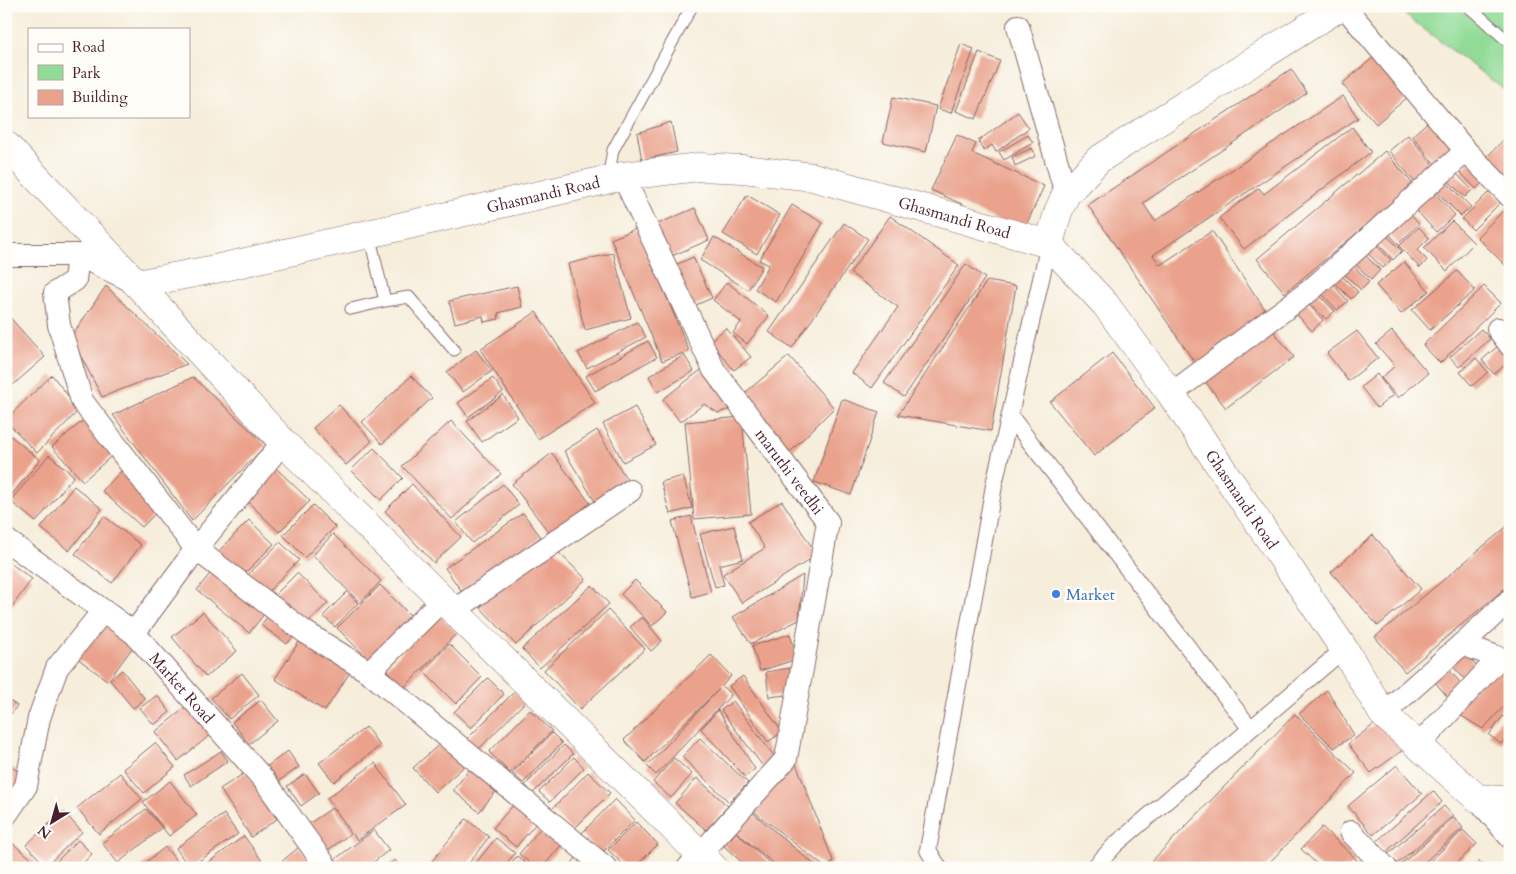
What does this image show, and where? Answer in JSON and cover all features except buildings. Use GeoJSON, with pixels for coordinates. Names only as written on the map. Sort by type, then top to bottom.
{"type":"FeatureCollection","features":[{"type":"Feature","properties":{"kind":"street"},"geometry":{"type":"LineString","coordinates":[[939,868],[928,850],[994,489],[1049,244],[1058,212],[1066,194],[1098,160],[1343,6],[1466,151],[1510,196]]}},
{"type":"Feature","properties":{"kind":"street"},"geometry":{"type":"LineString","coordinates":[[1018,26],[1066,194]]}},
{"type":"Feature","properties":{"kind":"street"},"geometry":{"type":"LineString","coordinates":[[6,145],[283,442],[447,605],[701,864]]}},
{"type":"Feature","properties":{"kind":"street"},"geometry":{"type":"LineString","coordinates":[[1171,394],[1312,289],[1466,151]]}},
{"type":"Feature","properties":{"kind":"street","name":"Ghasmandi Road"},"geometry":{"type":"LineString","coordinates":[[137,284],[215,269],[615,177],[699,167],[744,169],[813,177],[1049,244],[1105,304],[1171,394],[1344,649],[1383,714],[1477,798]]}},
{"type":"Feature","properties":{"kind":"street","name":"maruthi veedhi"},"geometry":{"type":"LineString","coordinates":[[615,177],[714,370],[828,522],[786,759],[701,864]]}},
{"type":"Feature","properties":{"kind":"street"},"geometry":{"type":"LineString","coordinates":[[6,255],[78,255],[137,284]]}},
{"type":"Feature","properties":{"kind":"street"},"geometry":{"type":"LineString","coordinates":[[78,255],[75,280],[55,293],[59,325],[82,401],[196,549],[305,632],[369,672],[606,868]]}},
{"type":"Feature","properties":{"kind":"street"},"geometry":{"type":"LineString","coordinates":[[1010,416],[1250,728]]}},
{"type":"Feature","properties":{"kind":"street"},"geometry":{"type":"LineString","coordinates":[[134,633],[196,549],[283,442]]}},
{"type":"Feature","properties":{"kind":"street"},"geometry":{"type":"LineString","coordinates":[[369,672],[447,605],[630,491]]}},
{"type":"Feature","properties":{"kind":"street","name":"Market Road"},"geometry":{"type":"LineString","coordinates":[[6,540],[134,633],[264,782],[327,868]]}},
{"type":"Feature","properties":{"kind":"street"},"geometry":{"type":"LineString","coordinates":[[1383,714],[1510,600]]}},
{"type":"Feature","properties":{"kind":"street"},"geometry":{"type":"LineString","coordinates":[[6,815],[26,786],[39,718],[57,668],[103,611]]}},
{"type":"Feature","properties":{"kind":"street"},"geometry":{"type":"LineString","coordinates":[[1418,746],[1504,660],[1462,644]]}},
{"type":"Feature","properties":{"kind":"street"},"geometry":{"type":"LineString","coordinates":[[1094,868],[1115,846],[1344,649]]}},
{"type":"Feature","properties":{"kind":"street"},"geometry":{"type":"LineString","coordinates":[[1477,798],[1510,801]]}},
{"type":"Feature","properties":{"kind":"street"},"geometry":{"type":"LineString","coordinates":[[1477,798],[1510,836]]}},
{"type":"Feature","properties":{"kind":"street"},"geometry":{"type":"LineString","coordinates":[[1351,832],[1386,868]]}},
{"type":"Feature","properties":{"kind":"lane"},"geometry":{"type":"LineString","coordinates":[[615,177],[613,150],[692,6]]}},
{"type":"Feature","properties":{"kind":"lane"},"geometry":{"type":"LineString","coordinates":[[1468,6],[1510,42]]}},
{"type":"Feature","properties":{"kind":"lane"},"geometry":{"type":"LineString","coordinates":[[369,234],[385,301]]}},
{"type":"Feature","properties":{"kind":"lane"},"geometry":{"type":"LineString","coordinates":[[351,309],[409,297],[454,350]]}},
{"type":"Feature","properties":{"kind":"green space"},"geometry":{"type":"Polygon","coordinates":[[[1413,6],[1510,6],[1510,94],[1404,14],[1413,6]]]}},
{"type":"Feature","properties":{"kind":"place","name":"Market"},"geometry":{"type":"Point","coordinates":[1056,594]}}]}
